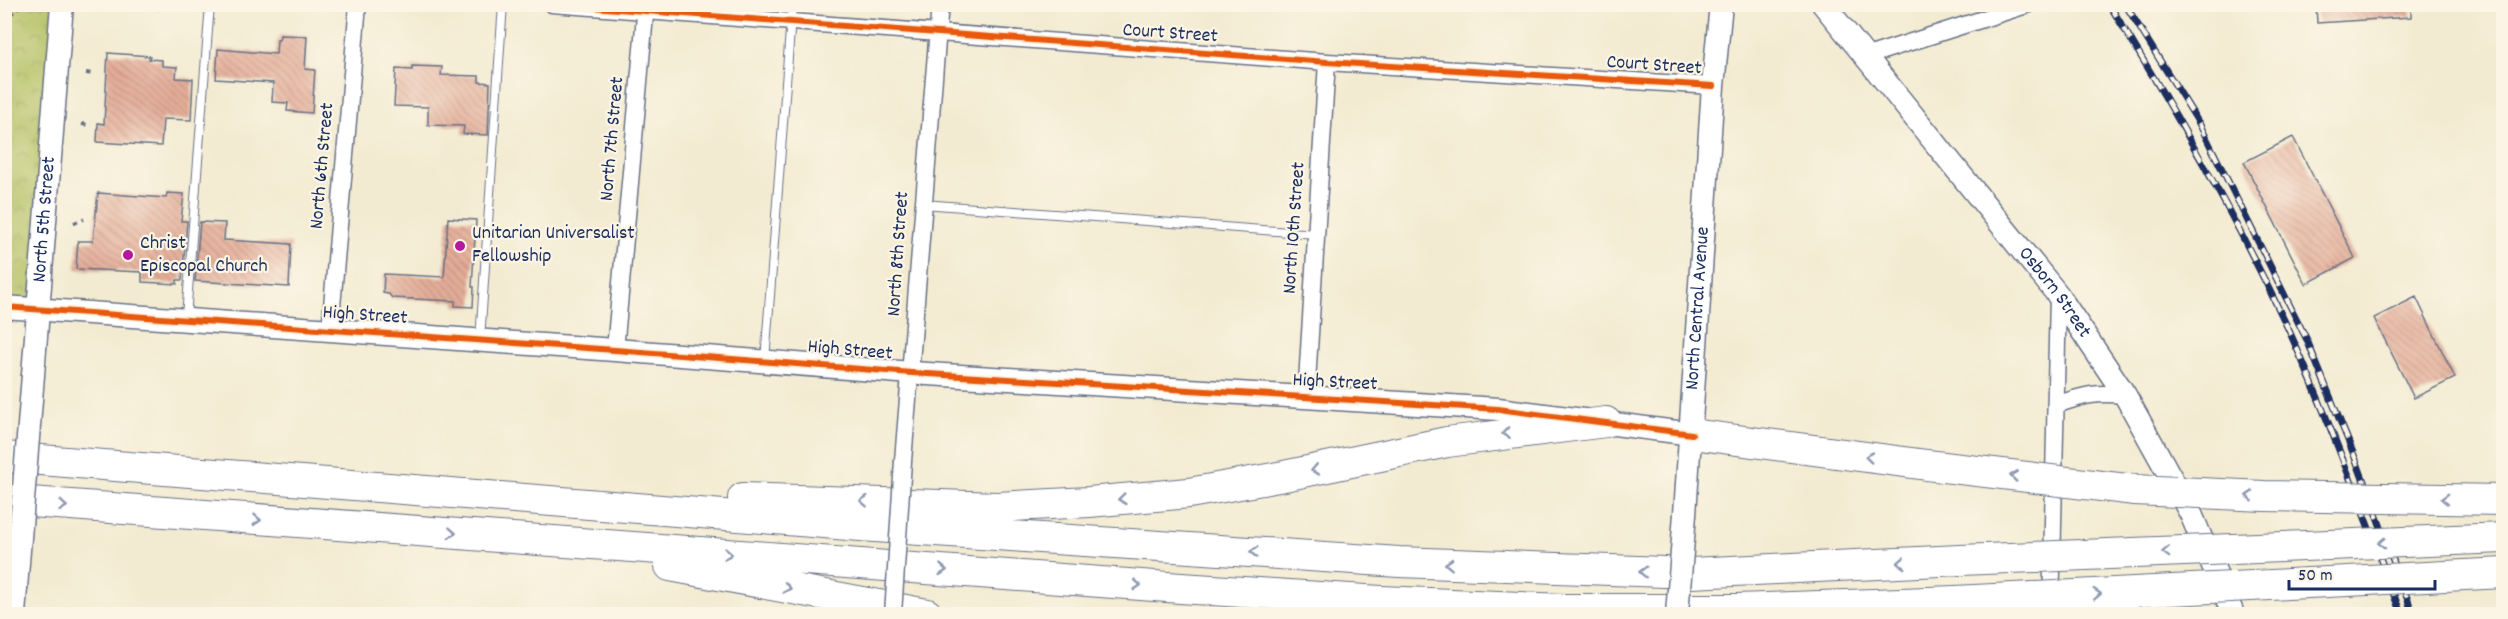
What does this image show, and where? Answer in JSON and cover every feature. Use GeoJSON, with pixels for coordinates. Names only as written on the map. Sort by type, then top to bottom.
{"type":"FeatureCollection","features":[{"type":"Feature","properties":{"kind":"highway"},"geometry":{"type":"LineString","coordinates":[[475,493],[823,499],[997,507],[1089,502],[1189,493],[1447,442],[1606,422]]}},
{"type":"Feature","properties":{"kind":"highway"},"geometry":{"type":"LineString","coordinates":[[1692,434],[2060,482],[2146,490],[2264,496],[2504,500]]}},
{"type":"Feature","properties":{"kind":"highway"},"geometry":{"type":"LineString","coordinates":[[4,457],[475,493],[873,527],[1399,562],[1559,570],[1691,573],[2504,538]]}},
{"type":"Feature","properties":{"kind":"highway"},"geometry":{"type":"LineString","coordinates":[[4,500],[1157,587],[1381,601],[1565,609],[1726,609],[1955,601],[2504,573]]}},
{"type":"Feature","properties":{"kind":"highway"},"geometry":{"type":"LineString","coordinates":[[523,538],[927,615]]}},
{"type":"Feature","properties":{"kind":"street","name":"North 5th Street"},"geometry":{"type":"LineString","coordinates":[[14,615],[62,4]]}},
{"type":"Feature","properties":{"kind":"street","name":"North 6th Street"},"geometry":{"type":"LineString","coordinates":[[330,330],[358,4]]}},
{"type":"Feature","properties":{"kind":"street","name":"Court Street"},"geometry":{"type":"LineString","coordinates":[[552,4],[792,13],[937,33],[1328,62],[1713,86]]}},
{"type":"Feature","properties":{"kind":"street","name":"North 8th Street"},"geometry":{"type":"LineString","coordinates":[[893,615],[903,461],[912,373],[923,204],[940,4]]}},
{"type":"Feature","properties":{"kind":"street","name":"North Central Avenue"},"geometry":{"type":"LineString","coordinates":[[1677,615],[1692,434],[1713,86],[1721,4]]}},
{"type":"Feature","properties":{"kind":"street","name":"Osborn Street"},"geometry":{"type":"LineString","coordinates":[[1823,4],[2058,295],[2126,395],[2191,514],[2233,615]]}},
{"type":"Feature","properties":{"kind":"street"},"geometry":{"type":"LineString","coordinates":[[1864,57],[2030,4]]}},
{"type":"Feature","properties":{"kind":"street","name":"North 7th Street"},"geometry":{"type":"LineString","coordinates":[[615,350],[646,8]]}},
{"type":"Feature","properties":{"kind":"street","name":"North 10th Street"},"geometry":{"type":"LineString","coordinates":[[1306,398],[1328,62]]}},
{"type":"Feature","properties":{"kind":"street"},"geometry":{"type":"LineString","coordinates":[[2051,615],[2058,295]]}},
{"type":"Feature","properties":{"kind":"street","name":"High Street"},"geometry":{"type":"LineString","coordinates":[[4,307],[912,373],[1498,409],[1692,434]]}},
{"type":"Feature","properties":{"kind":"street"},"geometry":{"type":"LineString","coordinates":[[2056,405],[2081,396],[2101,393],[2126,395]]}},
{"type":"Feature","properties":{"kind":"lane"},"geometry":{"type":"LineString","coordinates":[[186,321],[210,4]]}},
{"type":"Feature","properties":{"kind":"lane"},"geometry":{"type":"LineString","coordinates":[[480,340],[504,4]]}},
{"type":"Feature","properties":{"kind":"lane"},"geometry":{"type":"LineString","coordinates":[[765,361],[792,13]]}},
{"type":"Feature","properties":{"kind":"lane"},"geometry":{"type":"LineString","coordinates":[[923,204],[1316,234]]}},
{"type":"Feature","properties":{"kind":"path"},"geometry":{"type":"LineString","coordinates":[[4,21],[21,4]]}},
{"type":"Feature","properties":{"kind":"path"},"geometry":{"type":"LineString","coordinates":[[86,73],[93,74]]}},
{"type":"Feature","properties":{"kind":"path"},"geometry":{"type":"LineString","coordinates":[[82,124],[88,125]]}},
{"type":"Feature","properties":{"kind":"path"},"geometry":{"type":"LineString","coordinates":[[74,223],[84,219]]}},
{"type":"Feature","properties":{"kind":"green space"},"geometry":{"type":"Polygon","coordinates":[[[4,5],[62,5],[38,310],[5,307],[4,5]]]}},
{"type":"Feature","properties":{"kind":"building"},"geometry":{"type":"Polygon","coordinates":[[[2316,4],[2411,4],[2411,17],[2317,23],[2316,4]]]}},
{"type":"Feature","properties":{"kind":"building"},"geometry":{"type":"Polygon","coordinates":[[[280,35],[307,36],[305,69],[315,70],[312,113],[287,111],[288,103],[272,102],[273,83],[216,79],[218,49],[276,54],[277,40],[280,35]]]}},
{"type":"Feature","properties":{"kind":"building"},"geometry":{"type":"Polygon","coordinates":[[[108,53],[150,56],[149,59],[162,60],[162,66],[177,67],[176,78],[193,79],[191,120],[163,119],[161,146],[97,142],[98,123],[104,124],[108,53]]]}},
{"type":"Feature","properties":{"kind":"building"},"geometry":{"type":"Polygon","coordinates":[[[412,66],[442,67],[441,75],[479,76],[479,82],[490,83],[488,135],[463,134],[464,126],[428,125],[428,107],[394,106],[396,69],[412,70],[412,66]]]}},
{"type":"Feature","properties":{"kind":"building"},"geometry":{"type":"Polygon","coordinates":[[[2293,137],[2355,258],[2306,284],[2244,162],[2293,137]]]}},
{"type":"Feature","properties":{"kind":"building"},"geometry":{"type":"Polygon","coordinates":[[[98,193],[166,198],[167,193],[184,194],[181,221],[187,221],[182,280],[177,280],[177,284],[142,282],[142,272],[76,269],[78,241],[93,241],[98,193]]]}},
{"type":"Feature","properties":{"kind":"building"},"geometry":{"type":"Polygon","coordinates":[[[448,218],[476,220],[473,307],[455,306],[455,301],[392,298],[389,294],[383,293],[384,274],[444,277],[448,218]]]}},
{"type":"Feature","properties":{"kind":"building"},"geometry":{"type":"Polygon","coordinates":[[[200,222],[225,223],[224,240],[291,244],[289,287],[195,281],[200,222]]]}},
{"type":"Feature","properties":{"kind":"building"},"geometry":{"type":"Polygon","coordinates":[[[2416,297],[2455,378],[2414,398],[2374,318],[2416,297]]]}},
{"type":"Feature","properties":{"kind":"railway"},"geometry":{"type":"LineString","coordinates":[[2109,4],[2205,167],[2271,292],[2321,404],[2401,614]]}},
{"type":"Feature","properties":{"kind":"railway"},"geometry":{"type":"LineString","coordinates":[[2125,4],[2200,125],[2307,340],[2356,460],[2413,614]]}},
{"type":"Feature","properties":{"kind":"cycle path"},"geometry":{"type":"LineString","coordinates":[[552,4],[1327,62],[1713,86]]}},
{"type":"Feature","properties":{"kind":"cycle path"},"geometry":{"type":"LineString","coordinates":[[4,307],[912,373],[1498,409],[1692,434]]}},
{"type":"Feature","properties":{"kind":"place","name":"Unitarian Universalist Fellowship"},"geometry":{"type":"Point","coordinates":[460,246]}},
{"type":"Feature","properties":{"kind":"place","name":"Christ Episcopal Church"},"geometry":{"type":"Point","coordinates":[128,255]}}]}
